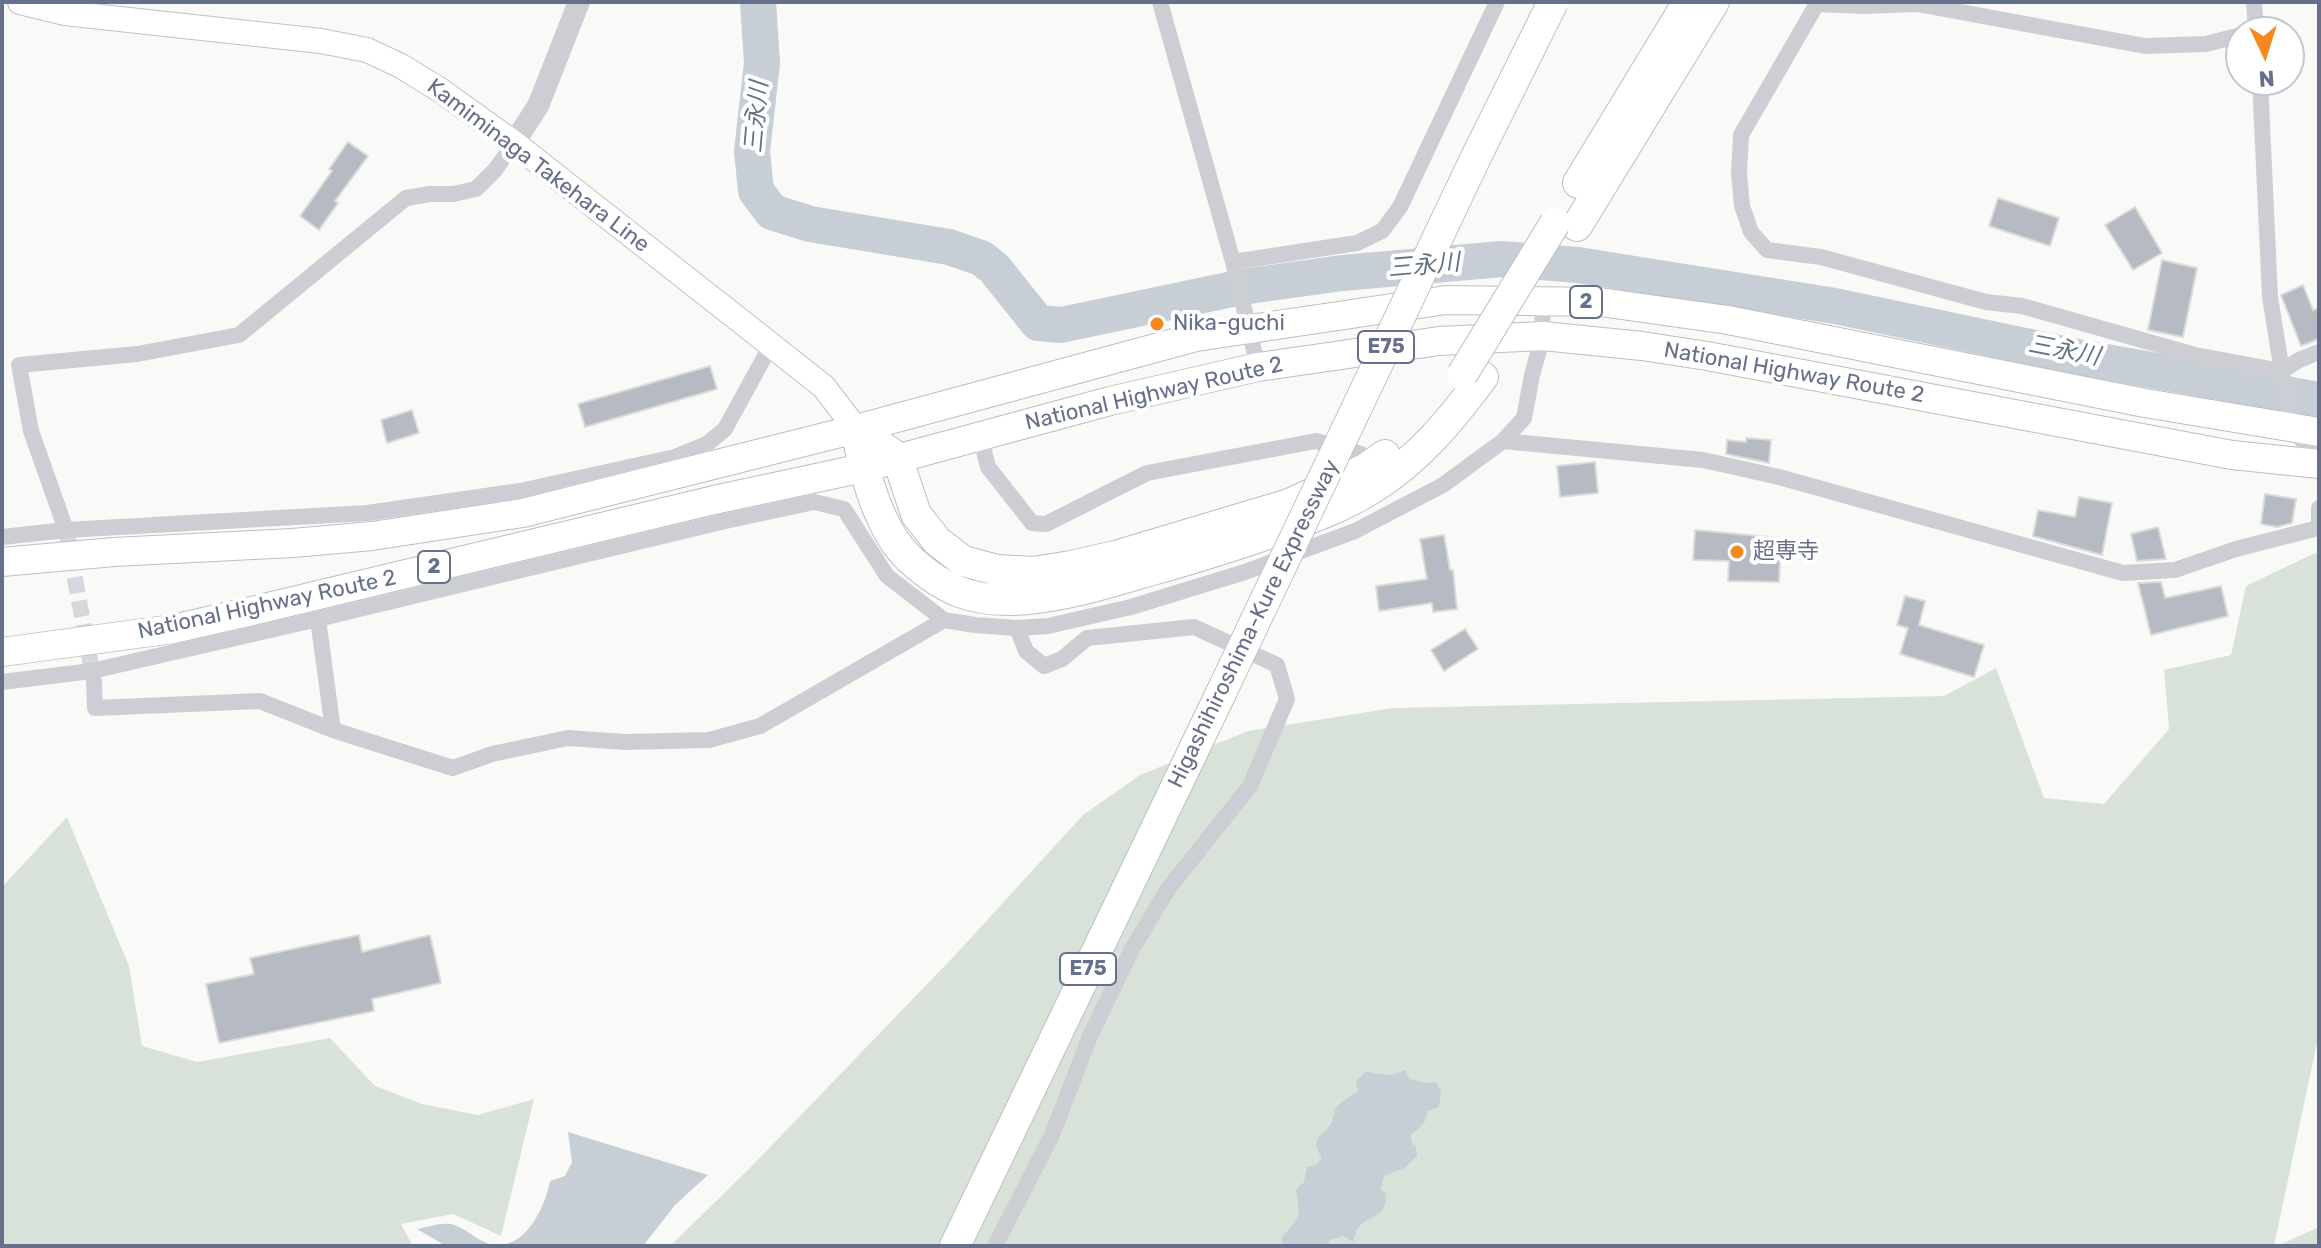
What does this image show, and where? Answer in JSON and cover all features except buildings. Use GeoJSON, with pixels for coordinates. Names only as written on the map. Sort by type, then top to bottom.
{"type":"FeatureCollection","features":[{"type":"Feature","properties":{"kind":"highway","name":"Higashihiroshima-Kure Expressway"},"geometry":{"type":"LineString","coordinates":[[955,1246],[1470,169],[1553,2]]}},
{"type":"Feature","properties":{"kind":"highway"},"geometry":{"type":"LineString","coordinates":[[1566,224],[1688,2]]}},
{"type":"Feature","properties":{"kind":"highway"},"geometry":{"type":"LineString","coordinates":[[856,429],[863,468],[889,534],[907,556],[930,576],[958,591],[993,600],[1074,592],[1201,556],[1328,513],[1375,487],[1420,454],[1453,418],[1473,376],[1566,224],[1714,2]]}},
{"type":"Feature","properties":{"kind":"highway","name":"National Highway Route 2"},"geometry":{"type":"LineString","coordinates":[[2,562],[114,552],[309,542],[445,527],[523,513],[856,429],[1196,337],[1446,300],[1600,302],[1728,320],[2145,403],[2319,432]]}},
{"type":"Feature","properties":{"kind":"highway","name":"National Highway Route 2"},"geometry":{"type":"LineString","coordinates":[[2,652],[173,629],[717,511],[897,457],[1110,401],[1258,367],[1439,341],[1543,336],[1642,346],[2232,455],[2319,462]]}},
{"type":"Feature","properties":{"kind":"highway"},"geometry":{"type":"LineString","coordinates":[[856,429],[897,457],[916,514],[937,541],[963,561],[997,570],[1033,572],[1115,556],[1289,504],[1367,468],[1408,438],[1473,376]]}},
{"type":"Feature","properties":{"kind":"main road","name":"Kamiminaga Takehara Line"},"geometry":{"type":"LineString","coordinates":[[20,2],[65,13],[321,41],[367,50],[401,66],[514,143],[824,387],[856,429]]}},
{"type":"Feature","properties":{"kind":"street"},"geometry":{"type":"LineString","coordinates":[[66,530],[31,431],[19,365],[137,354],[239,335],[406,198],[476,189],[495,170],[538,106],[579,2]]}},
{"type":"Feature","properties":{"kind":"street"},"geometry":{"type":"LineString","coordinates":[[1160,2],[1233,262],[1258,367]]}},
{"type":"Feature","properties":{"kind":"street"},"geometry":{"type":"LineString","coordinates":[[1233,262],[1357,243],[1382,231],[1400,207],[1497,2]]}},
{"type":"Feature","properties":{"kind":"street"},"geometry":{"type":"LineString","coordinates":[[2225,39],[2206,44],[2145,46],[1917,4],[1865,6],[1818,3],[1741,135],[1739,173],[1742,206],[1751,232],[1767,250],[1821,257],[1986,302],[2022,306],[2195,355],[2282,371],[2319,352]]}},
{"type":"Feature","properties":{"kind":"street"},"geometry":{"type":"LineString","coordinates":[[2261,96],[2270,297],[2291,427],[2319,462]]}},
{"type":"Feature","properties":{"kind":"street"},"geometry":{"type":"LineString","coordinates":[[2,682],[92,671],[318,619],[717,511],[814,502],[844,509],[887,576],[944,620],[1017,628],[1048,626],[1131,607],[1245,572],[1355,531],[1503,441],[1524,418],[1543,336],[1542,301]]}},
{"type":"Feature","properties":{"kind":"street"},"geometry":{"type":"LineString","coordinates":[[2,537],[66,530],[367,513],[520,491],[675,457],[707,444],[725,429],[771,345]]}},
{"type":"Feature","properties":{"kind":"street"},"geometry":{"type":"LineString","coordinates":[[980,435],[988,467],[1032,523],[1046,524],[1147,473],[1316,441],[1361,454]]}},
{"type":"Feature","properties":{"kind":"street"},"geometry":{"type":"LineString","coordinates":[[1503,441],[1703,460],[1779,477],[2123,573],[2175,570],[2236,549],[2318,529],[2319,508]]}},
{"type":"Feature","properties":{"kind":"street"},"geometry":{"type":"LineString","coordinates":[[318,619],[333,730]]}},
{"type":"Feature","properties":{"kind":"street"},"geometry":{"type":"LineString","coordinates":[[94,683],[95,708],[260,701],[333,730],[453,768],[492,754],[568,738],[625,742],[709,740],[760,726],[944,620]]}},
{"type":"Feature","properties":{"kind":"street"},"geometry":{"type":"LineString","coordinates":[[995,1246],[1052,1135],[1090,1036],[1132,949],[1168,889],[1250,786],[1287,699],[1277,665],[1194,627],[1087,638],[1062,659],[1044,666],[1026,651],[1017,628]]}},
{"type":"Feature","properties":{"kind":"shaded area"},"geometry":{"type":"Polygon","coordinates":[[[2315,553],[2319,555],[2319,1033],[2274,1246],[670,1246],[749,1169],[958,952],[1083,815],[1140,775],[1248,731],[1393,708],[1944,696],[1996,668],[2044,798],[2104,804],[2169,729],[2164,670],[2231,655],[2246,586],[2315,553]]]}},
{"type":"Feature","properties":{"kind":"shaded area"},"geometry":{"type":"Polygon","coordinates":[[[67,817],[129,966],[142,1046],[197,1062],[330,1038],[375,1086],[422,1104],[478,1115],[534,1099],[501,1236],[453,1214],[401,1224],[413,1246],[2,1246],[2,887],[67,817]]]}},
{"type":"Feature","properties":{"kind":"shaded area"},"geometry":{"type":"Polygon","coordinates":[[[1405,1070],[1410,1079],[1436,1082],[1441,1091],[1439,1107],[1427,1111],[1423,1125],[1411,1134],[1417,1156],[1404,1168],[1384,1176],[1381,1189],[1386,1194],[1383,1209],[1357,1229],[1353,1242],[1343,1236],[1330,1240],[1326,1246],[1282,1246],[1282,1237],[1298,1216],[1296,1190],[1304,1182],[1307,1167],[1316,1165],[1322,1158],[1316,1143],[1331,1123],[1336,1109],[1358,1091],[1356,1081],[1366,1071],[1386,1075],[1405,1070]]]}},
{"type":"Feature","properties":{"kind":"shaded area"},"geometry":{"type":"Polygon","coordinates":[[[568,1132],[708,1175],[675,1205],[643,1246],[446,1246],[417,1229],[451,1224],[494,1245],[516,1240],[539,1213],[550,1181],[565,1176],[572,1162],[568,1132]]]}},
{"type":"Feature","properties":{"kind":"shaded area"},"geometry":{"type":"Polygon","coordinates":[[[2319,1227],[2319,1246],[2277,1246],[2319,1227]]]}},
{"type":"Feature","properties":{"kind":"waterway","name":"三永川"},"geometry":{"type":"LineString","coordinates":[[758,2],[762,63],[752,151],[756,191],[772,212],[810,224],[949,247],[981,258],[994,268],[1038,323],[1061,325],[1242,287],[1342,273],[1502,259],[1578,265],[1835,306],[2078,357],[2319,400]]}},
{"type":"Feature","properties":{"kind":"tunnel"},"geometry":{"type":"LineString","coordinates":[[66,530],[94,682]]}},
{"type":"Feature","properties":{"kind":"place","name":"Nika-guchi"},"geometry":{"type":"Point","coordinates":[1157,324]}},
{"type":"Feature","properties":{"kind":"place","name":"超専寺"},"geometry":{"type":"Point","coordinates":[1737,552]}}]}
